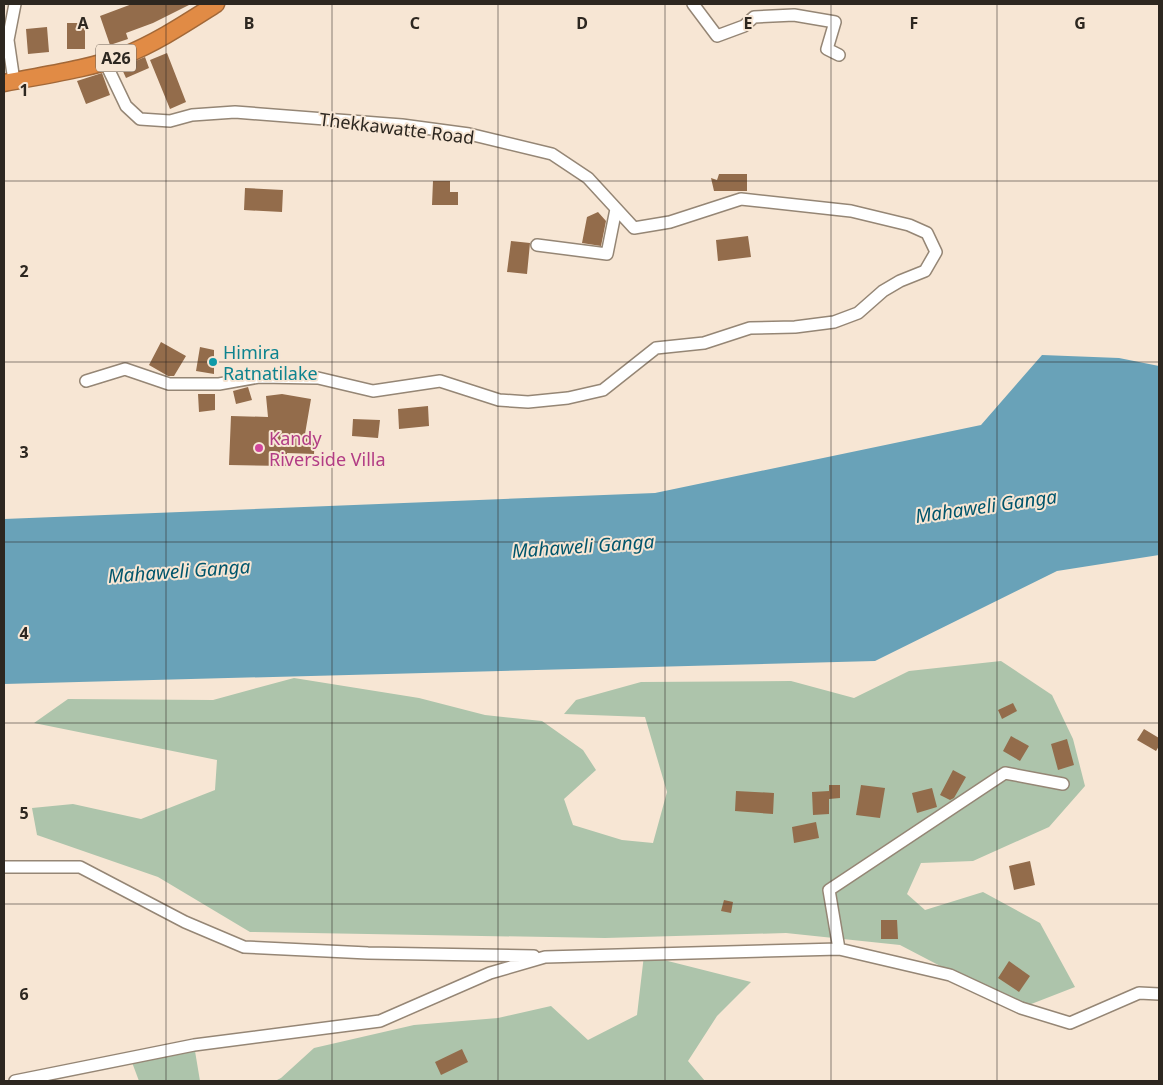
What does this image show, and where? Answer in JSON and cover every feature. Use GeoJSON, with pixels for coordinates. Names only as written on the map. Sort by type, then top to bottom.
{"type":"FeatureCollection","features":[{"type":"Feature","properties":{"kind":"highway","name":"A26"},"geometry":{"type":"LineString","coordinates":[[9,82],[105,62],[144,46],[216,4]]}},
{"type":"Feature","properties":{"kind":"street"},"geometry":{"type":"LineString","coordinates":[[9,82],[8,40],[16,4]]}},
{"type":"Feature","properties":{"kind":"street"},"geometry":{"type":"LineString","coordinates":[[693,4],[717,36],[744,26],[754,17],[794,16],[835,22],[826,49],[840,55]]}},
{"type":"Feature","properties":{"kind":"street","name":"Thekkawatte Road"},"geometry":{"type":"LineString","coordinates":[[86,381],[125,369],[169,384],[219,384],[259,377],[318,378],[373,391],[440,380],[499,400],[528,402],[568,398],[603,390],[656,348],[704,343],[750,328],[795,327],[834,322],[858,313],[883,291],[900,281],[924,271],[936,252],[927,233],[915,228],[851,211],[741,199],[670,222],[634,228],[588,178],[552,154],[469,134],[402,124],[235,112],[192,116],[170,121],[140,119],[126,106],[105,62]]}},
{"type":"Feature","properties":{"kind":"street"},"geometry":{"type":"LineString","coordinates":[[537,245],[607,254],[616,209]]}},
{"type":"Feature","properties":{"kind":"street"},"geometry":{"type":"LineString","coordinates":[[839,949],[829,890],[1005,773],[1063,784]]}},
{"type":"Feature","properties":{"kind":"street"},"geometry":{"type":"LineString","coordinates":[[4,867],[80,867],[185,922],[244,947],[368,953],[545,957],[839,949],[950,975],[1020,1008],[1070,1023],[1139,993],[1159,994]]}},
{"type":"Feature","properties":{"kind":"street"},"geometry":{"type":"LineString","coordinates":[[15,1081],[194,1045],[380,1021],[490,973],[545,957]]}},
{"type":"Feature","properties":{"kind":"green space"},"geometry":{"type":"Polygon","coordinates":[[[1001,661],[1052,695],[1073,739],[1085,786],[1049,827],[973,861],[921,863],[907,894],[925,910],[983,892],[1040,923],[1075,987],[1021,1008],[900,945],[786,933],[605,938],[250,932],[158,877],[37,835],[32,808],[73,804],[141,819],[215,790],[217,760],[34,723],[68,699],[213,700],[294,678],[419,698],[485,715],[542,721],[583,750],[596,770],[564,799],[573,825],[622,840],[653,843],[667,792],[645,717],[564,714],[576,700],[641,682],[791,681],[854,698],[909,671],[1001,661]]]}},
{"type":"Feature","properties":{"kind":"green space"},"geometry":{"type":"Polygon","coordinates":[[[644,955],[751,982],[717,1016],[688,1061],[705,1081],[275,1081],[281,1078],[314,1048],[414,1025],[498,1018],[551,1006],[588,1040],[637,1015],[644,955]]]}},
{"type":"Feature","properties":{"kind":"green space"},"geometry":{"type":"Polygon","coordinates":[[[194,1045],[200,1081],[139,1081],[130,1057],[194,1045]]]}},
{"type":"Feature","properties":{"kind":"water","name":"Mahaweli Ganga"},"geometry":{"type":"Polygon","coordinates":[[[1042,355],[1119,358],[1159,366],[1159,555],[1057,571],[875,661],[4,684],[4,519],[655,493],[981,425],[1042,355]]]}},
{"type":"Feature","properties":{"kind":"building"},"geometry":{"type":"Polygon","coordinates":[[[132,4],[191,4],[153,23],[126,33],[128,39],[110,45],[100,16],[132,4]]]}},
{"type":"Feature","properties":{"kind":"building"},"geometry":{"type":"Polygon","coordinates":[[[67,23],[85,23],[85,49],[67,49],[67,23]]]}},
{"type":"Feature","properties":{"kind":"building"},"geometry":{"type":"Polygon","coordinates":[[[47,27],[49,52],[28,54],[26,29],[47,27]]]}},
{"type":"Feature","properties":{"kind":"building"},"geometry":{"type":"Polygon","coordinates":[[[167,53],[186,102],[170,109],[150,60],[167,53]]]}},
{"type":"Feature","properties":{"kind":"building"},"geometry":{"type":"Polygon","coordinates":[[[145,57],[149,68],[126,78],[121,67],[145,57]]]}},
{"type":"Feature","properties":{"kind":"building"},"geometry":{"type":"Polygon","coordinates":[[[102,73],[110,95],[86,104],[77,81],[102,73]]]}},
{"type":"Feature","properties":{"kind":"building"},"geometry":{"type":"Polygon","coordinates":[[[719,174],[747,174],[747,191],[714,191],[711,178],[717,180],[719,174]]]}},
{"type":"Feature","properties":{"kind":"building"},"geometry":{"type":"Polygon","coordinates":[[[433,181],[450,181],[450,192],[458,192],[458,205],[432,205],[433,181]]]}},
{"type":"Feature","properties":{"kind":"building"},"geometry":{"type":"Polygon","coordinates":[[[245,188],[283,190],[282,212],[244,210],[245,188]]]}},
{"type":"Feature","properties":{"kind":"building"},"geometry":{"type":"Polygon","coordinates":[[[598,212],[606,221],[601,246],[582,243],[587,217],[598,212]]]}},
{"type":"Feature","properties":{"kind":"building"},"geometry":{"type":"Polygon","coordinates":[[[748,236],[751,257],[718,261],[716,240],[748,236]]]}},
{"type":"Feature","properties":{"kind":"building"},"geometry":{"type":"Polygon","coordinates":[[[511,241],[530,243],[527,274],[507,272],[511,241]]]}},
{"type":"Feature","properties":{"kind":"building"},"geometry":{"type":"Polygon","coordinates":[[[161,342],[186,356],[174,376],[168,376],[149,365],[161,342]]]}},
{"type":"Feature","properties":{"kind":"building"},"geometry":{"type":"Polygon","coordinates":[[[200,347],[214,350],[214,374],[196,371],[200,347]]]}},
{"type":"Feature","properties":{"kind":"building"},"geometry":{"type":"Polygon","coordinates":[[[248,387],[252,400],[236,404],[233,391],[248,387]]]}},
{"type":"Feature","properties":{"kind":"building"},"geometry":{"type":"Polygon","coordinates":[[[198,394],[215,394],[215,410],[199,412],[198,394]]]}},
{"type":"Feature","properties":{"kind":"building"},"geometry":{"type":"Polygon","coordinates":[[[282,394],[311,399],[305,434],[315,435],[314,454],[287,453],[287,466],[229,465],[231,416],[268,417],[266,396],[282,394]]]}},
{"type":"Feature","properties":{"kind":"building"},"geometry":{"type":"Polygon","coordinates":[[[428,406],[429,426],[399,429],[398,409],[428,406]]]}},
{"type":"Feature","properties":{"kind":"building"},"geometry":{"type":"Polygon","coordinates":[[[353,419],[380,420],[378,438],[352,436],[353,419]]]}},
{"type":"Feature","properties":{"kind":"building"},"geometry":{"type":"Polygon","coordinates":[[[1013,703],[1017,711],[1002,719],[998,710],[1013,703]]]}},
{"type":"Feature","properties":{"kind":"building"},"geometry":{"type":"Polygon","coordinates":[[[1144,729],[1159,738],[1159,746],[1156,751],[1137,740],[1144,729]]]}},
{"type":"Feature","properties":{"kind":"building"},"geometry":{"type":"Polygon","coordinates":[[[1011,736],[1029,746],[1020,761],[1003,751],[1011,736]]]}},
{"type":"Feature","properties":{"kind":"building"},"geometry":{"type":"Polygon","coordinates":[[[1067,739],[1074,765],[1058,770],[1051,744],[1067,739]]]}},
{"type":"Feature","properties":{"kind":"building"},"geometry":{"type":"Polygon","coordinates":[[[953,770],[966,777],[954,798],[950,800],[940,795],[953,770]]]}},
{"type":"Feature","properties":{"kind":"building"},"geometry":{"type":"Polygon","coordinates":[[[829,785],[840,785],[840,798],[829,799],[829,814],[813,815],[812,792],[829,791],[829,785]]]}},
{"type":"Feature","properties":{"kind":"building"},"geometry":{"type":"Polygon","coordinates":[[[861,785],[885,788],[880,818],[856,815],[861,785]]]}},
{"type":"Feature","properties":{"kind":"building"},"geometry":{"type":"Polygon","coordinates":[[[932,788],[937,807],[917,813],[912,793],[932,788]]]}},
{"type":"Feature","properties":{"kind":"building"},"geometry":{"type":"Polygon","coordinates":[[[736,791],[774,793],[773,814],[735,811],[736,791]]]}},
{"type":"Feature","properties":{"kind":"building"},"geometry":{"type":"Polygon","coordinates":[[[816,822],[819,838],[794,843],[792,827],[816,822]]]}},
{"type":"Feature","properties":{"kind":"building"},"geometry":{"type":"Polygon","coordinates":[[[1030,861],[1035,885],[1014,890],[1009,866],[1030,861]]]}},
{"type":"Feature","properties":{"kind":"building"},"geometry":{"type":"Polygon","coordinates":[[[724,900],[733,902],[731,913],[721,911],[724,900]]]}},
{"type":"Feature","properties":{"kind":"building"},"geometry":{"type":"Polygon","coordinates":[[[881,920],[897,920],[898,939],[881,939],[881,920]]]}},
{"type":"Feature","properties":{"kind":"building"},"geometry":{"type":"Polygon","coordinates":[[[1009,961],[1030,976],[1019,992],[998,978],[1009,961]]]}},
{"type":"Feature","properties":{"kind":"building"},"geometry":{"type":"Polygon","coordinates":[[[462,1049],[468,1062],[441,1075],[435,1062],[462,1049]]]}},
{"type":"Feature","properties":{"kind":"place","name":"Himira Ratnatilake"},"geometry":{"type":"Point","coordinates":[213,362]}},
{"type":"Feature","properties":{"kind":"place","name":"Kandy Riverside Villa"},"geometry":{"type":"Point","coordinates":[259,448]}}]}
